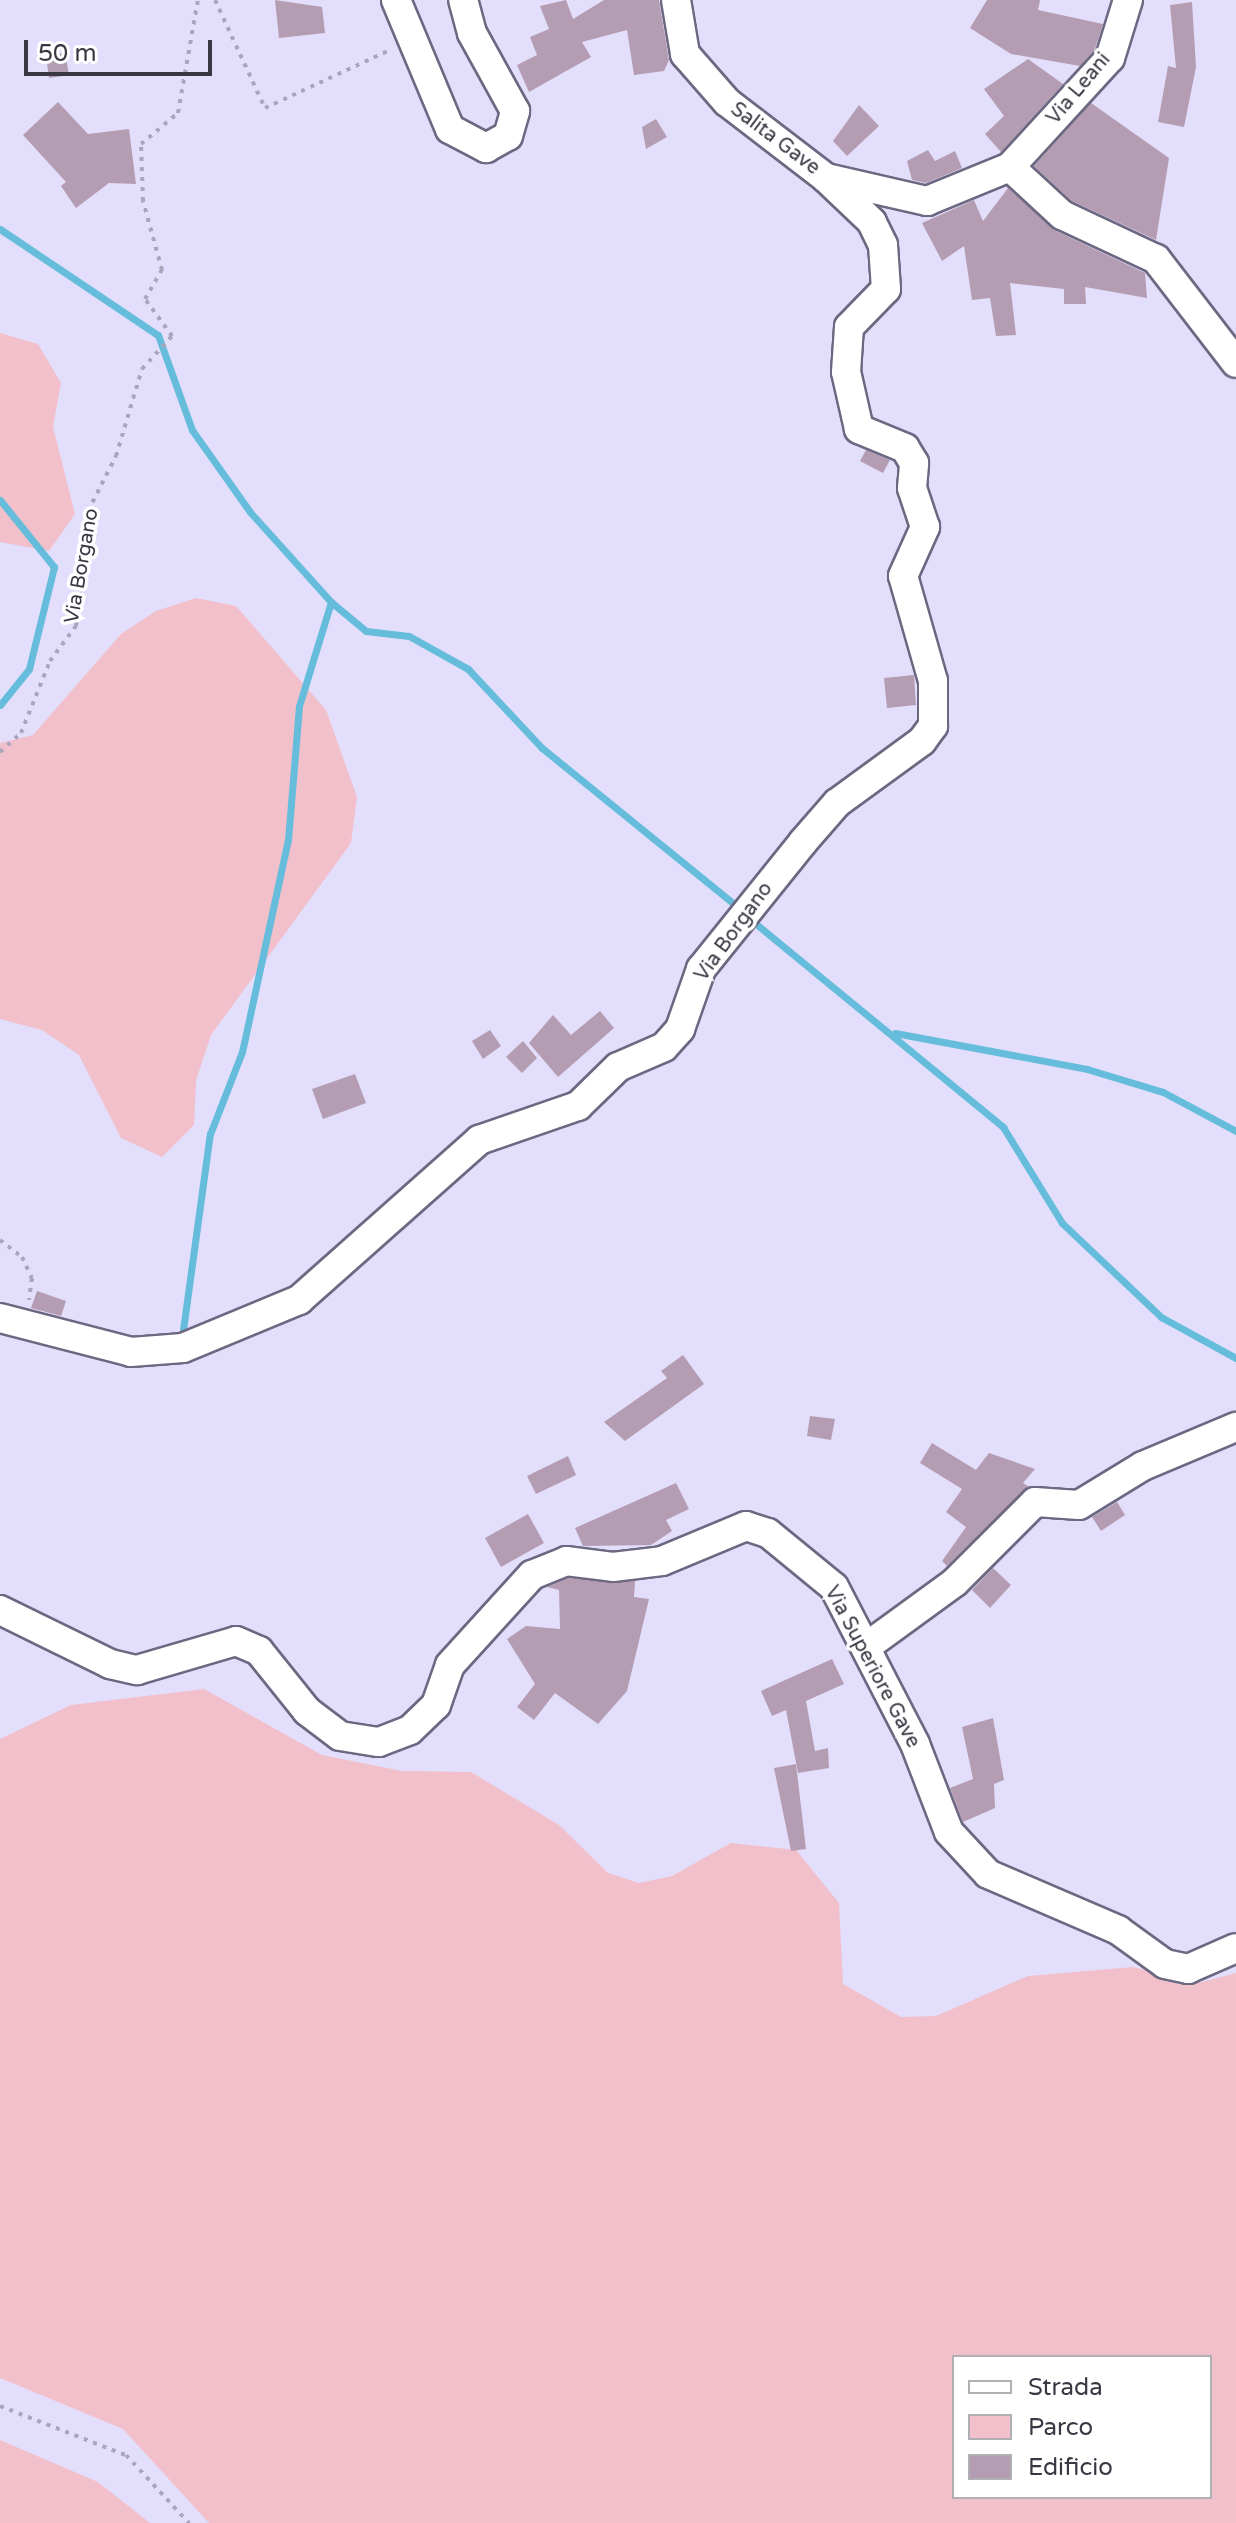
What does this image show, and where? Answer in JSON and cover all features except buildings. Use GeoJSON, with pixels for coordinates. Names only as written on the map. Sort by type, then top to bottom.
{"type":"FeatureCollection","features":[{"type":"Feature","properties":{"kind":"street"},"geometry":{"type":"LineString","coordinates":[[396,0],[450,129],[477,147],[502,142],[515,111],[472,33],[463,0]]}},
{"type":"Feature","properties":{"kind":"street","name":"Salita Gave"},"geometry":{"type":"LineString","coordinates":[[676,0],[678,34],[700,76],[826,178],[927,201],[1010,167]]}},
{"type":"Feature","properties":{"kind":"street","name":"Via Leani"},"geometry":{"type":"LineString","coordinates":[[1010,167],[1110,58],[1128,0]]}},
{"type":"Feature","properties":{"kind":"street"},"geometry":{"type":"LineString","coordinates":[[1010,167],[1062,215],[1156,259],[1236,363]]}},
{"type":"Feature","properties":{"kind":"street","name":"Via Borgano"},"geometry":{"type":"LineString","coordinates":[[11,1320],[131,1352],[183,1348],[299,1300],[479,1140],[578,1106],[618,1067],[664,1047],[680,1029],[701,969],[803,842],[837,803],[933,726],[933,681],[903,576],[925,527],[912,488],[913,457],[859,429],[848,401],[847,333],[884,296],[883,245],[872,222],[826,178]]}},
{"type":"Feature","properties":{"kind":"street"},"geometry":{"type":"LineString","coordinates":[[866,1647],[955,1582],[1035,1502],[1079,1505],[1143,1466],[1236,1427]]}},
{"type":"Feature","properties":{"kind":"street","name":"Via Superiore Gave"},"geometry":{"type":"LineString","coordinates":[[0,1610],[110,1664],[137,1670],[236,1641],[259,1651],[307,1711],[340,1736],[379,1742],[410,1730],[436,1705],[450,1665],[532,1575],[566,1561],[613,1567],[662,1561],[746,1526],[768,1533],[834,1587],[866,1647],[949,1832],[988,1874],[1118,1930],[1165,1964],[1188,1969],[1236,1948]]}},
{"type":"Feature","properties":{"kind":"path","name":"Via Borgano"},"geometry":{"type":"LineString","coordinates":[[0,752],[21,733],[50,661],[76,626],[88,511],[116,456],[139,375],[172,336],[145,299],[162,270],[143,201],[141,144],[178,113],[198,0]]}},
{"type":"Feature","properties":{"kind":"path"},"geometry":{"type":"LineString","coordinates":[[215,0],[265,108],[412,41]]}},
{"type":"Feature","properties":{"kind":"path"},"geometry":{"type":"LineString","coordinates":[[0,1240],[22,1257],[32,1278],[11,1320]]}},
{"type":"Feature","properties":{"kind":"path"},"geometry":{"type":"LineString","coordinates":[[0,2406],[126,2455],[189,2523]]}},
{"type":"Feature","properties":{"kind":"green space"},"geometry":{"type":"Polygon","coordinates":[[[0,333],[38,344],[61,383],[53,427],[75,514],[49,551],[0,542],[0,333]]]}},
{"type":"Feature","properties":{"kind":"green space"},"geometry":{"type":"Polygon","coordinates":[[[196,598],[236,606],[326,710],[357,797],[351,843],[211,1035],[196,1080],[194,1125],[162,1157],[121,1138],[79,1055],[42,1030],[0,1019],[0,743],[33,735],[121,634],[156,611],[196,598]]]}},
{"type":"Feature","properties":{"kind":"green space"},"geometry":{"type":"Polygon","coordinates":[[[204,1689],[322,1755],[402,1771],[471,1772],[559,1825],[608,1873],[639,1883],[672,1876],[731,1843],[796,1850],[839,1903],[843,1984],[901,2017],[936,2016],[1028,1976],[1133,1967],[1198,1983],[1236,1973],[1236,2523],[209,2523],[123,2429],[0,2378],[0,1739],[71,1705],[204,1689]]]}},
{"type":"Feature","properties":{"kind":"green space"},"geometry":{"type":"Polygon","coordinates":[[[0,2440],[98,2482],[150,2523],[0,2523],[0,2440]]]}},
{"type":"Feature","properties":{"kind":"waterway"},"geometry":{"type":"LineString","coordinates":[[0,229],[158,335],[192,430],[250,512],[331,602],[366,631],[409,636],[468,669],[542,748],[741,910]]}},
{"type":"Feature","properties":{"kind":"waterway"},"geometry":{"type":"LineString","coordinates":[[0,500],[54,567],[29,669],[0,705]]}},
{"type":"Feature","properties":{"kind":"waterway"},"geometry":{"type":"LineString","coordinates":[[183,1330],[210,1134],[242,1052],[288,840],[299,706],[331,602]]}},
{"type":"Feature","properties":{"kind":"waterway"},"geometry":{"type":"LineString","coordinates":[[750,919],[1003,1127],[1062,1223],[1161,1317],[1236,1358]]}},
{"type":"Feature","properties":{"kind":"waterway"},"geometry":{"type":"LineString","coordinates":[[895,1033],[1087,1069],[1163,1092],[1236,1131]]}}]}
